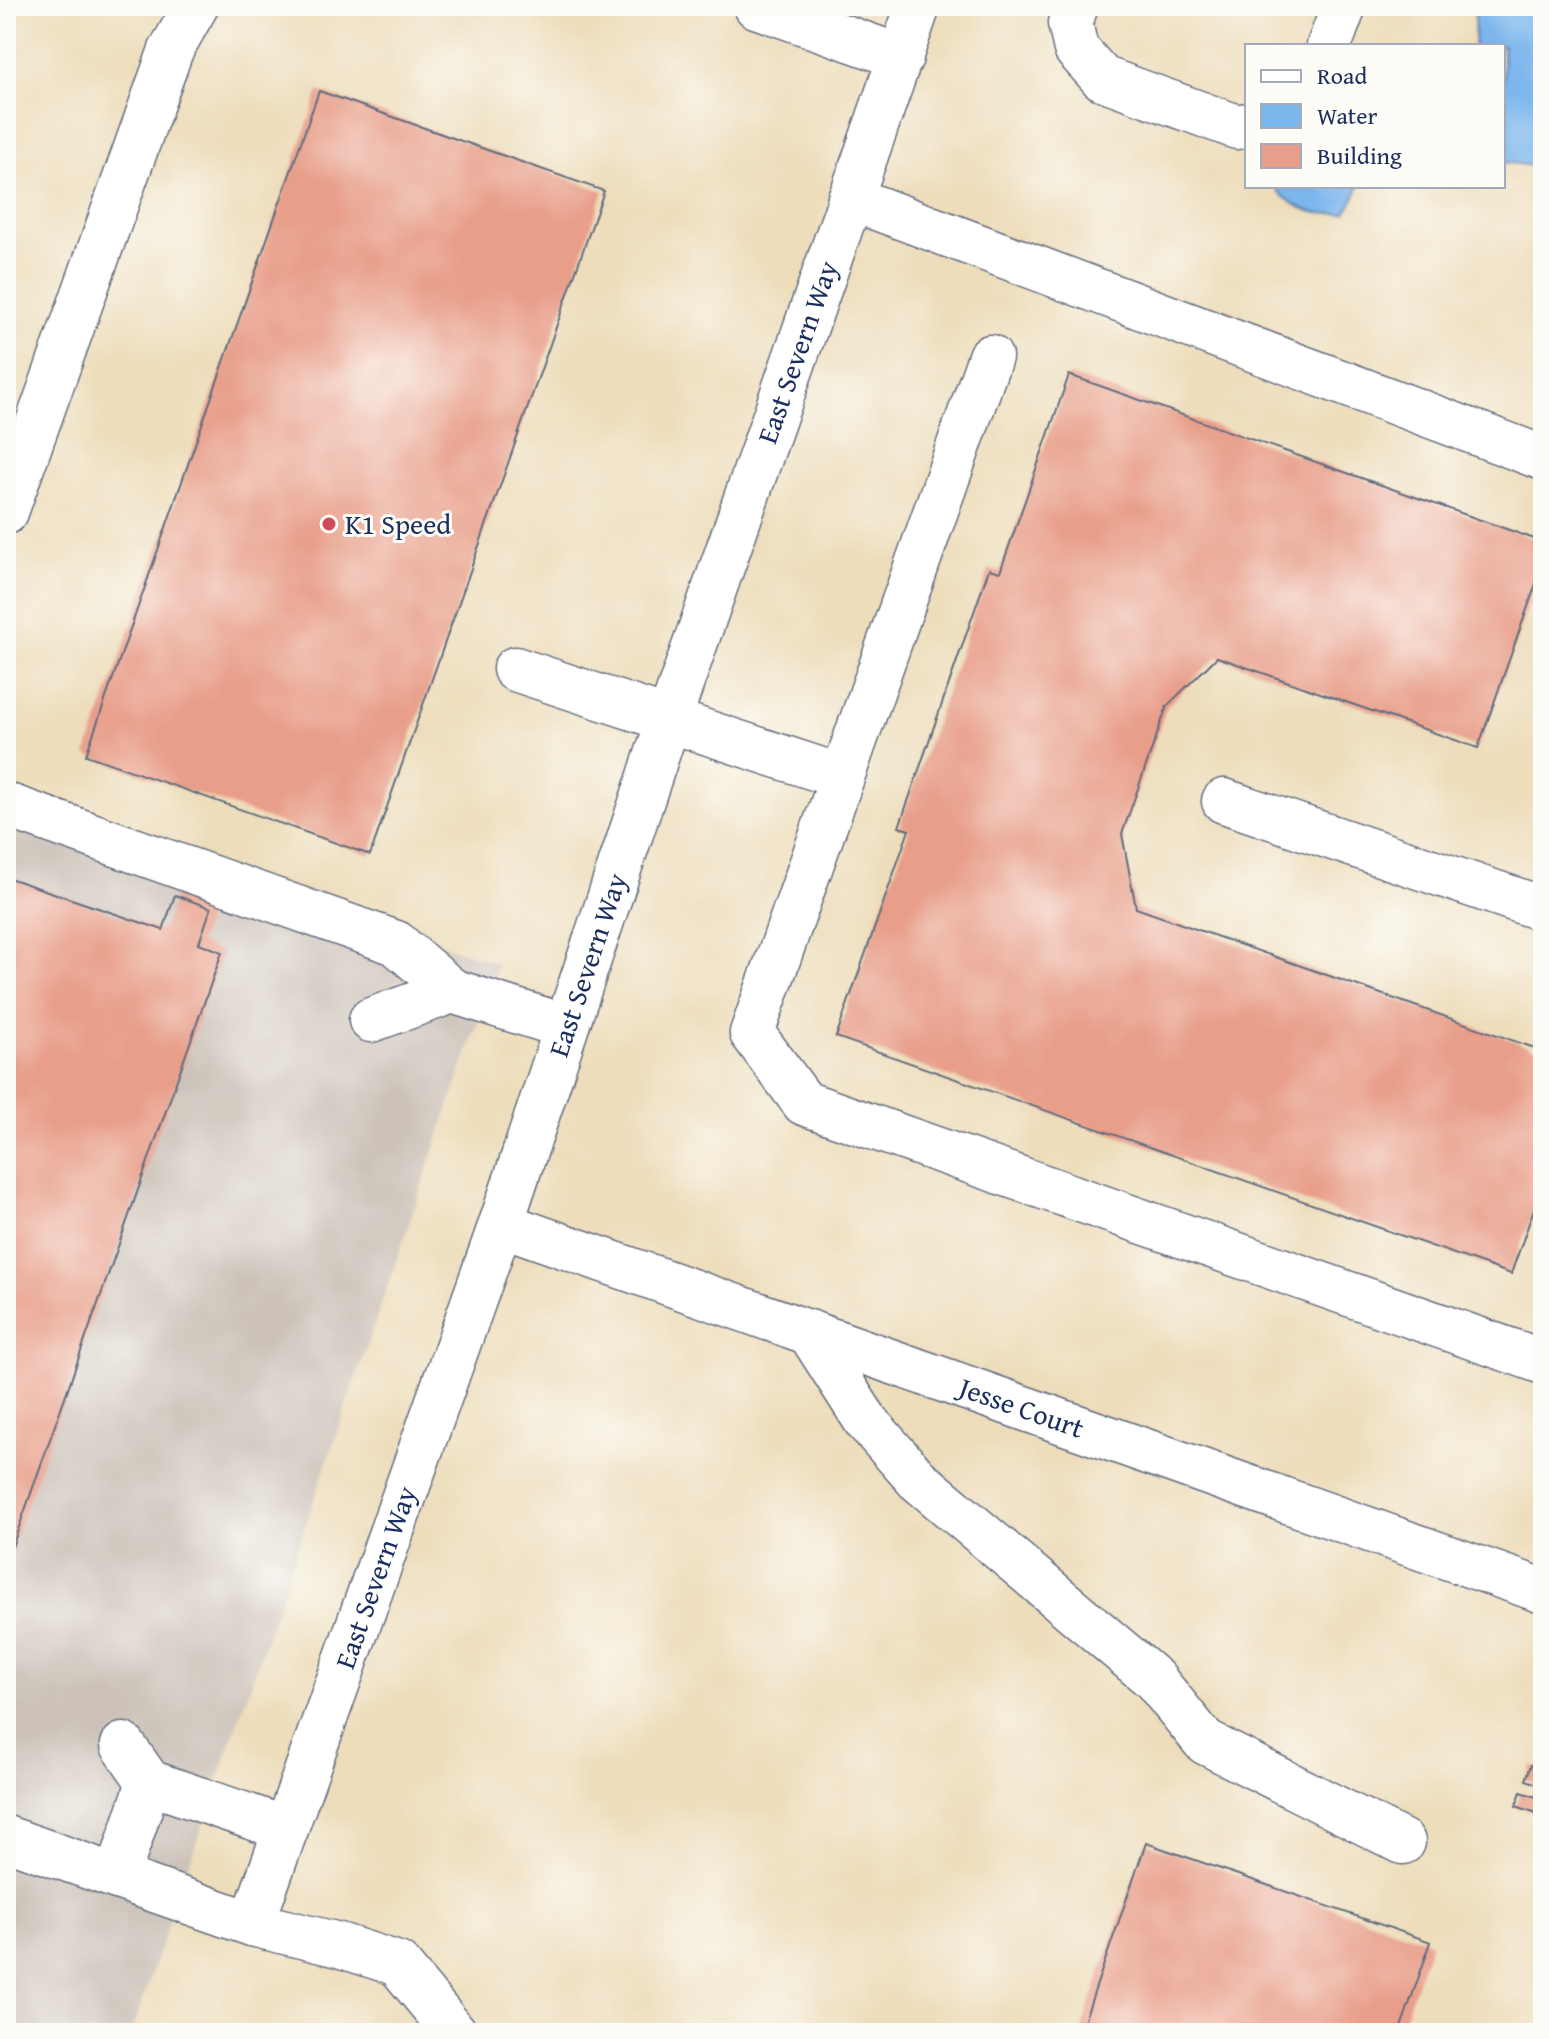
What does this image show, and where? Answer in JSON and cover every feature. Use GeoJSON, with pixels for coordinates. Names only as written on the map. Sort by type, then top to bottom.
{"type":"FeatureCollection","features":[{"type":"Feature","properties":{"kind":"street"},"geometry":{"type":"LineString","coordinates":[[6,512],[171,50],[196,6]]}},
{"type":"Feature","properties":{"kind":"street"},"geometry":{"type":"LineString","coordinates":[[756,6],[901,57]]}},
{"type":"Feature","properties":{"kind":"street","name":"East Severn Way"},"geometry":{"type":"LineString","coordinates":[[252,1924],[501,1224],[564,1026],[669,719],[918,6]]}},
{"type":"Feature","properties":{"kind":"street"},"geometry":{"type":"LineString","coordinates":[[1076,6],[1070,23],[1076,49],[1102,78],[1237,127],[1245,125]]}},
{"type":"Feature","properties":{"kind":"street"},"geometry":{"type":"LineString","coordinates":[[1330,44],[1344,6]]}},
{"type":"Feature","properties":{"kind":"street"},"geometry":{"type":"LineString","coordinates":[[850,198],[1543,458]]}},
{"type":"Feature","properties":{"kind":"street"},"geometry":{"type":"LineString","coordinates":[[990,357],[752,1033],[804,1103],[1543,1362]]}},
{"type":"Feature","properties":{"kind":"street"},"geometry":{"type":"LineString","coordinates":[[515,669],[842,777]]}},
{"type":"Feature","properties":{"kind":"street"},"geometry":{"type":"LineString","coordinates":[[1224,801],[1543,909]]}},
{"type":"Feature","properties":{"kind":"street"},"geometry":{"type":"LineString","coordinates":[[6,805],[396,943],[452,991],[564,1026]]}},
{"type":"Feature","properties":{"kind":"street"},"geometry":{"type":"LineString","coordinates":[[371,1020],[452,991]]}},
{"type":"Feature","properties":{"kind":"street","name":"Jesse Court"},"geometry":{"type":"LineString","coordinates":[[501,1224],[1543,1591]]}},
{"type":"Feature","properties":{"kind":"street"},"geometry":{"type":"LineString","coordinates":[[809,1332],[866,1421],[917,1479],[1154,1679],[1205,1742],[1403,1842]]}},
{"type":"Feature","properties":{"kind":"street"},"geometry":{"type":"LineString","coordinates":[[123,1745],[149,1782],[286,1829]]}},
{"type":"Feature","properties":{"kind":"street"},"geometry":{"type":"LineString","coordinates":[[117,1877],[149,1782]]}},
{"type":"Feature","properties":{"kind":"street"},"geometry":{"type":"LineString","coordinates":[[9,1848],[117,1877],[252,1924],[339,1945],[398,1964],[455,2033]]}},
{"type":"Feature","properties":{"kind":"shaded area"},"geometry":{"type":"Polygon","coordinates":[[[6,794],[498,964],[131,2033],[6,2033],[6,794]]]}},
{"type":"Feature","properties":{"kind":"water"},"geometry":{"type":"Polygon","coordinates":[[[1475,6],[1543,6],[1543,167],[1505,162],[1505,44],[1474,44],[1475,6]]]}},
{"type":"Feature","properties":{"kind":"water"},"geometry":{"type":"Polygon","coordinates":[[[1279,188],[1359,188],[1346,213],[1326,214],[1309,211],[1278,192],[1279,188]]]}},
{"type":"Feature","properties":{"kind":"building"},"geometry":{"type":"Polygon","coordinates":[[[319,91],[604,191],[370,855],[86,755],[319,91]]]}},
{"type":"Feature","properties":{"kind":"building"},"geometry":{"type":"Polygon","coordinates":[[[1069,375],[1543,542],[1543,564],[1478,748],[1217,657],[1167,706],[1122,834],[1136,908],[1543,1051],[1543,1183],[1511,1274],[836,1037],[909,830],[899,827],[989,569],[1000,572],[1069,375]]]}},
{"type":"Feature","properties":{"kind":"building"},"geometry":{"type":"Polygon","coordinates":[[[6,877],[163,930],[175,895],[211,908],[199,943],[222,952],[6,1564],[6,877]]]}},
{"type":"Feature","properties":{"kind":"building"},"geometry":{"type":"Polygon","coordinates":[[[1531,1765],[1543,1769],[1543,1786],[1526,1780],[1531,1765]]]}},
{"type":"Feature","properties":{"kind":"building"},"geometry":{"type":"Polygon","coordinates":[[[1521,1792],[1543,1799],[1543,1815],[1516,1806],[1521,1792]]]}},
{"type":"Feature","properties":{"kind":"building"},"geometry":{"type":"Polygon","coordinates":[[[1146,1843],[1431,1942],[1399,2033],[1080,2033],[1146,1843]]]}},
{"type":"Feature","properties":{"kind":"place","name":"K1 Speed"},"geometry":{"type":"Point","coordinates":[329,524]}}]}
